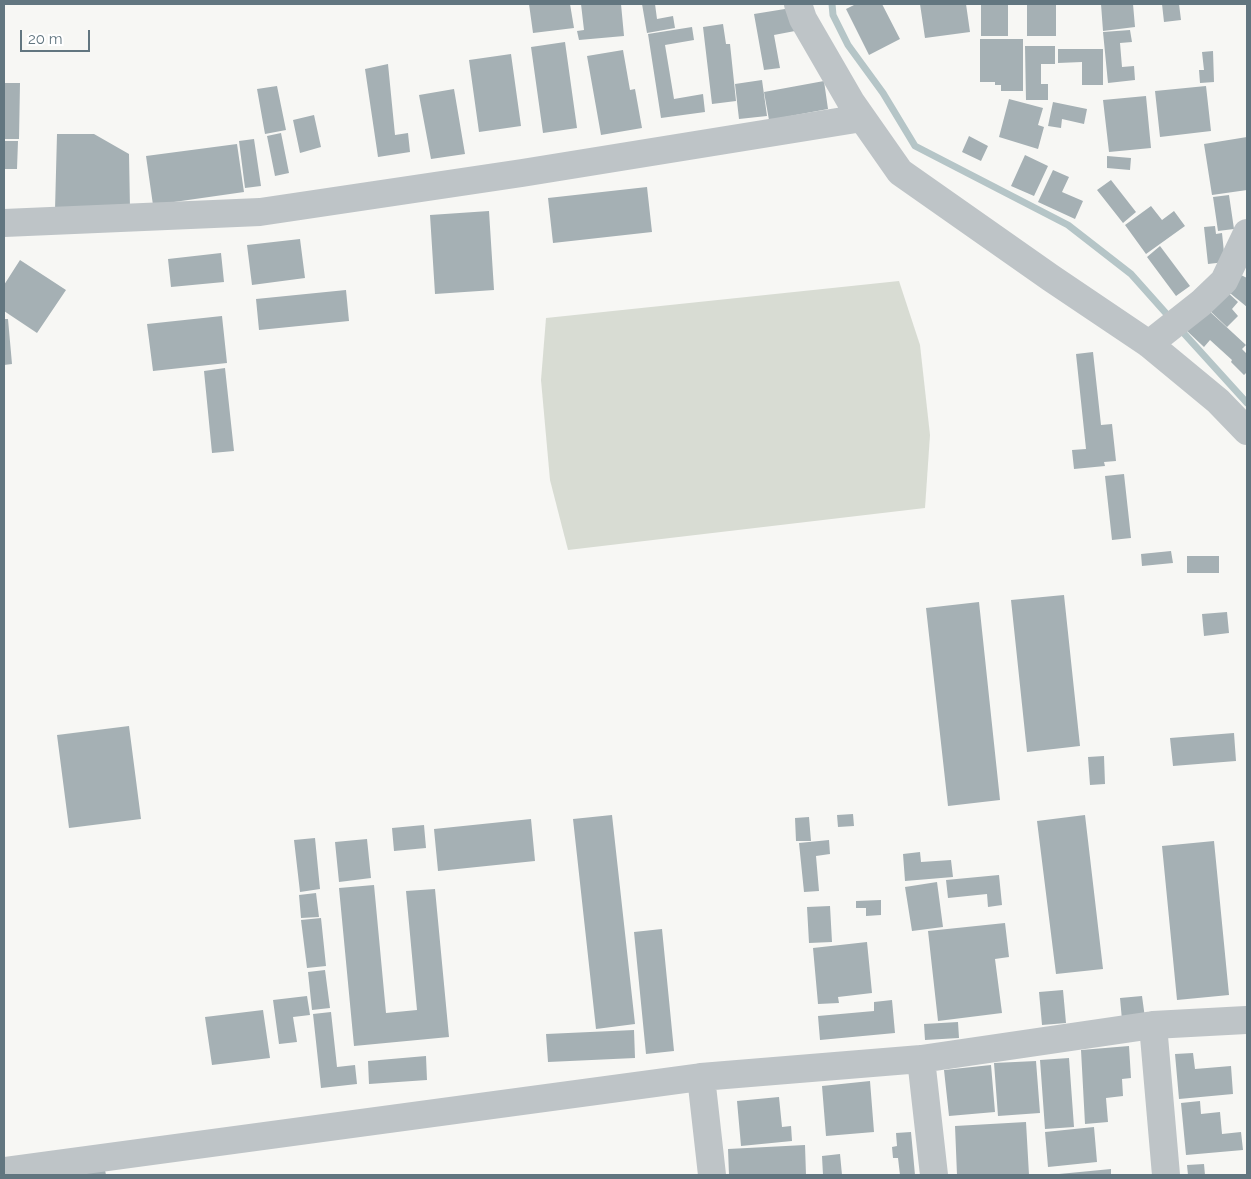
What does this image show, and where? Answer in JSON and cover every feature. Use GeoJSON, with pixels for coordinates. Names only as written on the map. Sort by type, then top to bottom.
{"type":"FeatureCollection","features":[{"type":"Feature","properties":{"kind":"street"},"geometry":{"type":"LineString","coordinates":[[798,4],[803,19],[862,118],[900,172],[1149,344],[1218,401],[1247,431]]}},
{"type":"Feature","properties":{"kind":"street"},"geometry":{"type":"LineString","coordinates":[[4,222],[260,212],[862,118]]}},
{"type":"Feature","properties":{"kind":"street"},"geometry":{"type":"LineString","coordinates":[[1149,344],[1201,303],[1224,281],[1247,234]]}},
{"type":"Feature","properties":{"kind":"street"},"geometry":{"type":"LineString","coordinates":[[4,1171],[701,1077],[922,1059],[1153,1025],[1246,1020]]}},
{"type":"Feature","properties":{"kind":"street"},"geometry":{"type":"LineString","coordinates":[[1153,1025],[1166,1175]]}},
{"type":"Feature","properties":{"kind":"street"},"geometry":{"type":"LineString","coordinates":[[922,1059],[934,1175]]}},
{"type":"Feature","properties":{"kind":"street"},"geometry":{"type":"LineString","coordinates":[[701,1077],[712,1175]]}},
{"type":"Feature","properties":{"kind":"shaded area"},"geometry":{"type":"Polygon","coordinates":[[[899,281],[920,345],[930,435],[925,508],[568,550],[550,480],[541,380],[546,318],[899,281]]]}},
{"type":"Feature","properties":{"kind":"building"},"geometry":{"type":"Polygon","coordinates":[[[529,4],[570,4],[574,28],[533,33],[529,4]]]}},
{"type":"Feature","properties":{"kind":"building"},"geometry":{"type":"Polygon","coordinates":[[[581,4],[621,4],[624,36],[579,40],[577,31],[584,30],[581,4]]]}},
{"type":"Feature","properties":{"kind":"building"},"geometry":{"type":"Polygon","coordinates":[[[642,4],[655,4],[657,19],[673,16],[675,28],[647,33],[642,4]]]}},
{"type":"Feature","properties":{"kind":"building"},"geometry":{"type":"Polygon","coordinates":[[[856,4],[882,4],[900,39],[869,55],[846,9],[856,4]]]}},
{"type":"Feature","properties":{"kind":"building"},"geometry":{"type":"Polygon","coordinates":[[[920,4],[966,4],[970,32],[925,38],[920,4]]]}},
{"type":"Feature","properties":{"kind":"building"},"geometry":{"type":"Polygon","coordinates":[[[981,4],[1008,4],[1008,36],[981,36],[981,4]]]}},
{"type":"Feature","properties":{"kind":"building"},"geometry":{"type":"Polygon","coordinates":[[[1027,4],[1056,4],[1056,36],[1027,36],[1027,4]]]}},
{"type":"Feature","properties":{"kind":"building"},"geometry":{"type":"Polygon","coordinates":[[[1101,4],[1133,4],[1135,27],[1103,31],[1101,4]]]}},
{"type":"Feature","properties":{"kind":"building"},"geometry":{"type":"Polygon","coordinates":[[[1162,4],[1179,4],[1181,20],[1164,22],[1162,4]]]}},
{"type":"Feature","properties":{"kind":"building"},"geometry":{"type":"Polygon","coordinates":[[[791,8],[795,31],[774,35],[780,68],[764,70],[754,14],[791,8]]]}},
{"type":"Feature","properties":{"kind":"building"},"geometry":{"type":"Polygon","coordinates":[[[723,24],[726,44],[730,44],[736,101],[712,104],[703,27],[723,24]]]}},
{"type":"Feature","properties":{"kind":"building"},"geometry":{"type":"Polygon","coordinates":[[[692,27],[694,40],[665,45],[674,99],[703,94],[705,112],[661,118],[648,34],[692,27]]]}},
{"type":"Feature","properties":{"kind":"building"},"geometry":{"type":"Polygon","coordinates":[[[1130,30],[1132,42],[1120,43],[1122,67],[1134,66],[1135,80],[1108,83],[1103,32],[1130,30]]]}},
{"type":"Feature","properties":{"kind":"building"},"geometry":{"type":"Polygon","coordinates":[[[980,39],[1023,39],[1023,91],[1001,91],[1001,85],[995,85],[995,82],[980,82],[980,39]]]}},
{"type":"Feature","properties":{"kind":"building"},"geometry":{"type":"Polygon","coordinates":[[[565,42],[577,128],[543,133],[531,47],[565,42]]]}},
{"type":"Feature","properties":{"kind":"building"},"geometry":{"type":"Polygon","coordinates":[[[1025,46],[1055,46],[1055,64],[1041,64],[1041,84],[1048,84],[1048,100],[1026,100],[1025,46]]]}},
{"type":"Feature","properties":{"kind":"building"},"geometry":{"type":"Polygon","coordinates":[[[1058,49],[1103,49],[1103,85],[1082,85],[1082,62],[1058,63],[1058,49]]]}},
{"type":"Feature","properties":{"kind":"building"},"geometry":{"type":"Polygon","coordinates":[[[623,50],[630,90],[635,89],[642,128],[601,135],[587,56],[623,50]]]}},
{"type":"Feature","properties":{"kind":"building"},"geometry":{"type":"Polygon","coordinates":[[[1213,51],[1214,82],[1200,83],[1199,70],[1204,70],[1202,52],[1213,51]]]}},
{"type":"Feature","properties":{"kind":"building"},"geometry":{"type":"Polygon","coordinates":[[[511,54],[521,126],[479,132],[469,60],[511,54]]]}},
{"type":"Feature","properties":{"kind":"building"},"geometry":{"type":"Polygon","coordinates":[[[388,64],[395,135],[408,133],[410,152],[378,157],[365,69],[388,64]]]}},
{"type":"Feature","properties":{"kind":"building"},"geometry":{"type":"Polygon","coordinates":[[[762,80],[767,116],[739,119],[735,84],[762,80]]]}},
{"type":"Feature","properties":{"kind":"building"},"geometry":{"type":"Polygon","coordinates":[[[824,81],[828,109],[769,120],[764,92],[824,81]]]}},
{"type":"Feature","properties":{"kind":"building"},"geometry":{"type":"Polygon","coordinates":[[[5,83],[20,83],[19,139],[4,139],[5,83]]]}},
{"type":"Feature","properties":{"kind":"building"},"geometry":{"type":"Polygon","coordinates":[[[277,86],[286,130],[265,134],[257,89],[277,86]]]}},
{"type":"Feature","properties":{"kind":"building"},"geometry":{"type":"Polygon","coordinates":[[[1206,86],[1211,131],[1160,137],[1155,91],[1206,86]]]}},
{"type":"Feature","properties":{"kind":"building"},"geometry":{"type":"Polygon","coordinates":[[[454,89],[465,154],[431,159],[419,95],[454,89]]]}},
{"type":"Feature","properties":{"kind":"building"},"geometry":{"type":"Polygon","coordinates":[[[1146,96],[1151,148],[1109,152],[1103,100],[1146,96]]]}},
{"type":"Feature","properties":{"kind":"building"},"geometry":{"type":"Polygon","coordinates":[[[1009,99],[1043,108],[1038,125],[1044,127],[1038,149],[999,137],[1009,99]]]}},
{"type":"Feature","properties":{"kind":"building"},"geometry":{"type":"Polygon","coordinates":[[[1053,102],[1087,109],[1084,124],[1062,119],[1061,128],[1048,126],[1053,102]]]}},
{"type":"Feature","properties":{"kind":"building"},"geometry":{"type":"Polygon","coordinates":[[[314,115],[321,147],[300,153],[293,120],[314,115]]]}},
{"type":"Feature","properties":{"kind":"building"},"geometry":{"type":"Polygon","coordinates":[[[281,133],[289,173],[275,176],[267,136],[281,133]]]}},
{"type":"Feature","properties":{"kind":"building"},"geometry":{"type":"Polygon","coordinates":[[[57,134],[94,134],[129,154],[130,209],[55,210],[57,134]]]}},
{"type":"Feature","properties":{"kind":"building"},"geometry":{"type":"Polygon","coordinates":[[[969,136],[988,146],[981,161],[962,152],[969,136]]]}},
{"type":"Feature","properties":{"kind":"building"},"geometry":{"type":"Polygon","coordinates":[[[1247,137],[1247,190],[1212,195],[1204,144],[1247,137]]]}},
{"type":"Feature","properties":{"kind":"building"},"geometry":{"type":"Polygon","coordinates":[[[254,139],[261,186],[245,188],[239,141],[254,139]]]}},
{"type":"Feature","properties":{"kind":"building"},"geometry":{"type":"Polygon","coordinates":[[[5,141],[18,141],[17,169],[4,169],[5,141]]]}},
{"type":"Feature","properties":{"kind":"building"},"geometry":{"type":"Polygon","coordinates":[[[237,144],[244,192],[153,205],[146,156],[237,144]]]}},
{"type":"Feature","properties":{"kind":"building"},"geometry":{"type":"Polygon","coordinates":[[[1025,155],[1048,166],[1034,196],[1011,186],[1025,155]]]}},
{"type":"Feature","properties":{"kind":"building"},"geometry":{"type":"Polygon","coordinates":[[[1107,156],[1131,158],[1130,170],[1107,168],[1107,156]]]}},
{"type":"Feature","properties":{"kind":"building"},"geometry":{"type":"Polygon","coordinates":[[[1053,170],[1069,177],[1062,192],[1083,201],[1075,219],[1038,202],[1053,170]]]}},
{"type":"Feature","properties":{"kind":"building"},"geometry":{"type":"Polygon","coordinates":[[[1111,180],[1136,212],[1123,223],[1097,190],[1111,180]]]}},
{"type":"Feature","properties":{"kind":"building"},"geometry":{"type":"Polygon","coordinates":[[[647,187],[652,232],[553,243],[548,198],[647,187]]]}},
{"type":"Feature","properties":{"kind":"building"},"geometry":{"type":"Polygon","coordinates":[[[1229,195],[1234,229],[1218,231],[1213,197],[1229,195]]]}},
{"type":"Feature","properties":{"kind":"building"},"geometry":{"type":"Polygon","coordinates":[[[1151,206],[1162,220],[1174,211],[1185,226],[1146,254],[1125,225],[1151,206]]]}},
{"type":"Feature","properties":{"kind":"building"},"geometry":{"type":"Polygon","coordinates":[[[489,211],[494,290],[435,294],[430,215],[489,211]]]}},
{"type":"Feature","properties":{"kind":"building"},"geometry":{"type":"Polygon","coordinates":[[[1215,226],[1216,234],[1222,233],[1225,262],[1208,264],[1204,227],[1215,226]]]}},
{"type":"Feature","properties":{"kind":"building"},"geometry":{"type":"Polygon","coordinates":[[[300,239],[305,278],[252,285],[247,245],[300,239]]]}},
{"type":"Feature","properties":{"kind":"building"},"geometry":{"type":"Polygon","coordinates":[[[1160,246],[1190,286],[1176,296],[1147,257],[1160,246]]]}},
{"type":"Feature","properties":{"kind":"building"},"geometry":{"type":"Polygon","coordinates":[[[221,253],[224,282],[171,287],[168,259],[221,253]]]}},
{"type":"Feature","properties":{"kind":"building"},"geometry":{"type":"Polygon","coordinates":[[[20,260],[66,290],[37,333],[4,311],[4,285],[20,260]]]}},
{"type":"Feature","properties":{"kind":"building"},"geometry":{"type":"Polygon","coordinates":[[[1237,273],[1247,278],[1247,307],[1225,289],[1237,273]]]}},
{"type":"Feature","properties":{"kind":"building"},"geometry":{"type":"Polygon","coordinates":[[[346,290],[349,321],[259,330],[256,299],[346,290]]]}},
{"type":"Feature","properties":{"kind":"building"},"geometry":{"type":"Polygon","coordinates":[[[1225,290],[1238,302],[1232,309],[1238,316],[1227,327],[1207,308],[1225,290]]]}},
{"type":"Feature","properties":{"kind":"building"},"geometry":{"type":"Polygon","coordinates":[[[1207,309],[1246,345],[1242,349],[1247,354],[1247,372],[1244,375],[1231,362],[1232,360],[1210,340],[1204,347],[1186,330],[1207,309]]]}},
{"type":"Feature","properties":{"kind":"building"},"geometry":{"type":"Polygon","coordinates":[[[222,316],[227,363],[153,371],[147,324],[222,316]]]}},
{"type":"Feature","properties":{"kind":"building"},"geometry":{"type":"Polygon","coordinates":[[[4,319],[8,319],[12,364],[4,365],[4,319]]]}},
{"type":"Feature","properties":{"kind":"building"},"geometry":{"type":"Polygon","coordinates":[[[1093,352],[1101,425],[1112,424],[1116,461],[1104,462],[1105,466],[1074,469],[1072,450],[1086,449],[1076,354],[1093,352]]]}},
{"type":"Feature","properties":{"kind":"building"},"geometry":{"type":"Polygon","coordinates":[[[225,368],[234,451],[212,453],[204,371],[225,368]]]}},
{"type":"Feature","properties":{"kind":"building"},"geometry":{"type":"Polygon","coordinates":[[[1124,474],[1131,538],[1112,540],[1105,476],[1124,474]]]}},
{"type":"Feature","properties":{"kind":"building"},"geometry":{"type":"Polygon","coordinates":[[[1171,551],[1173,563],[1142,566],[1141,554],[1171,551]]]}},
{"type":"Feature","properties":{"kind":"building"},"geometry":{"type":"Polygon","coordinates":[[[1187,556],[1219,556],[1219,573],[1187,573],[1187,556]]]}},
{"type":"Feature","properties":{"kind":"building"},"geometry":{"type":"Polygon","coordinates":[[[1064,595],[1080,746],[1027,752],[1011,600],[1064,595]]]}},
{"type":"Feature","properties":{"kind":"building"},"geometry":{"type":"Polygon","coordinates":[[[979,602],[1000,800],[948,806],[926,608],[979,602]]]}},
{"type":"Feature","properties":{"kind":"building"},"geometry":{"type":"Polygon","coordinates":[[[1227,612],[1229,633],[1204,636],[1202,614],[1227,612]]]}},
{"type":"Feature","properties":{"kind":"building"},"geometry":{"type":"Polygon","coordinates":[[[129,726],[141,819],[69,828],[57,735],[129,726]]]}},
{"type":"Feature","properties":{"kind":"building"},"geometry":{"type":"Polygon","coordinates":[[[1234,733],[1236,761],[1173,766],[1170,738],[1234,733]]]}},
{"type":"Feature","properties":{"kind":"building"},"geometry":{"type":"Polygon","coordinates":[[[1104,756],[1105,784],[1090,785],[1088,757],[1104,756]]]}},
{"type":"Feature","properties":{"kind":"building"},"geometry":{"type":"Polygon","coordinates":[[[853,814],[854,826],[838,827],[837,815],[853,814]]]}},
{"type":"Feature","properties":{"kind":"building"},"geometry":{"type":"Polygon","coordinates":[[[612,815],[635,1024],[596,1029],[573,819],[612,815]]]}},
{"type":"Feature","properties":{"kind":"building"},"geometry":{"type":"Polygon","coordinates":[[[1085,815],[1103,969],[1056,974],[1037,821],[1085,815]]]}},
{"type":"Feature","properties":{"kind":"building"},"geometry":{"type":"Polygon","coordinates":[[[809,817],[811,841],[796,841],[795,818],[809,817]]]}},
{"type":"Feature","properties":{"kind":"building"},"geometry":{"type":"Polygon","coordinates":[[[531,819],[535,861],[438,871],[434,829],[531,819]]]}},
{"type":"Feature","properties":{"kind":"building"},"geometry":{"type":"Polygon","coordinates":[[[424,825],[426,848],[394,851],[392,828],[424,825]]]}},
{"type":"Feature","properties":{"kind":"building"},"geometry":{"type":"Polygon","coordinates":[[[315,838],[320,889],[300,892],[294,840],[315,838]]]}},
{"type":"Feature","properties":{"kind":"building"},"geometry":{"type":"Polygon","coordinates":[[[367,839],[371,878],[339,882],[335,842],[367,839]]]}},
{"type":"Feature","properties":{"kind":"building"},"geometry":{"type":"Polygon","coordinates":[[[829,840],[830,854],[816,856],[819,891],[804,892],[799,843],[829,840]]]}},
{"type":"Feature","properties":{"kind":"building"},"geometry":{"type":"Polygon","coordinates":[[[1214,841],[1229,995],[1177,1000],[1162,846],[1214,841]]]}},
{"type":"Feature","properties":{"kind":"building"},"geometry":{"type":"Polygon","coordinates":[[[920,852],[921,862],[951,860],[953,877],[905,881],[903,854],[920,852]]]}},
{"type":"Feature","properties":{"kind":"building"},"geometry":{"type":"Polygon","coordinates":[[[999,875],[1002,905],[988,907],[987,894],[948,898],[946,880],[999,875]]]}},
{"type":"Feature","properties":{"kind":"building"},"geometry":{"type":"Polygon","coordinates":[[[937,882],[943,927],[912,931],[905,887],[937,882]]]}},
{"type":"Feature","properties":{"kind":"building"},"geometry":{"type":"Polygon","coordinates":[[[374,885],[386,1013],[417,1010],[406,891],[435,889],[449,1037],[354,1046],[339,888],[374,885]]]}},
{"type":"Feature","properties":{"kind":"building"},"geometry":{"type":"Polygon","coordinates":[[[316,893],[319,917],[301,918],[299,895],[316,893]]]}},
{"type":"Feature","properties":{"kind":"building"},"geometry":{"type":"Polygon","coordinates":[[[881,900],[881,915],[866,916],[866,908],[856,908],[856,901],[881,900]]]}},
{"type":"Feature","properties":{"kind":"building"},"geometry":{"type":"Polygon","coordinates":[[[830,906],[832,942],[809,943],[807,907],[830,906]]]}},
{"type":"Feature","properties":{"kind":"building"},"geometry":{"type":"Polygon","coordinates":[[[321,918],[326,966],[307,968],[301,920],[321,918]]]}},
{"type":"Feature","properties":{"kind":"building"},"geometry":{"type":"Polygon","coordinates":[[[1005,923],[1009,957],[995,959],[1002,1013],[938,1021],[928,931],[1005,923]]]}},
{"type":"Feature","properties":{"kind":"building"},"geometry":{"type":"Polygon","coordinates":[[[662,929],[674,1051],[646,1054],[634,932],[662,929]]]}},
{"type":"Feature","properties":{"kind":"building"},"geometry":{"type":"Polygon","coordinates":[[[867,942],[872,993],[838,997],[839,1003],[818,1004],[813,948],[867,942]]]}},
{"type":"Feature","properties":{"kind":"building"},"geometry":{"type":"Polygon","coordinates":[[[325,970],[330,1008],[312,1010],[308,972],[325,970]]]}},
{"type":"Feature","properties":{"kind":"building"},"geometry":{"type":"Polygon","coordinates":[[[1063,990],[1066,1023],[1042,1025],[1039,992],[1063,990]]]}},
{"type":"Feature","properties":{"kind":"building"},"geometry":{"type":"Polygon","coordinates":[[[307,996],[310,1015],[293,1017],[297,1042],[279,1044],[273,1000],[307,996]]]}},
{"type":"Feature","properties":{"kind":"building"},"geometry":{"type":"Polygon","coordinates":[[[1142,996],[1145,1018],[1122,1020],[1120,998],[1142,996]]]}},
{"type":"Feature","properties":{"kind":"building"},"geometry":{"type":"Polygon","coordinates":[[[892,1000],[895,1033],[820,1040],[818,1016],[874,1011],[874,1002],[892,1000]]]}},
{"type":"Feature","properties":{"kind":"building"},"geometry":{"type":"Polygon","coordinates":[[[263,1010],[270,1058],[212,1065],[205,1017],[263,1010]]]}},
{"type":"Feature","properties":{"kind":"building"},"geometry":{"type":"Polygon","coordinates":[[[331,1012],[337,1067],[355,1065],[357,1084],[321,1088],[313,1014],[331,1012]]]}},
{"type":"Feature","properties":{"kind":"building"},"geometry":{"type":"Polygon","coordinates":[[[958,1022],[959,1038],[925,1040],[924,1024],[958,1022]]]}},
{"type":"Feature","properties":{"kind":"building"},"geometry":{"type":"Polygon","coordinates":[[[634,1030],[635,1058],[548,1062],[546,1034],[634,1030]]]}},
{"type":"Feature","properties":{"kind":"building"},"geometry":{"type":"Polygon","coordinates":[[[1129,1046],[1131,1078],[1122,1079],[1123,1096],[1106,1098],[1108,1122],[1085,1124],[1081,1050],[1129,1046]]]}},
{"type":"Feature","properties":{"kind":"building"},"geometry":{"type":"Polygon","coordinates":[[[1193,1053],[1195,1069],[1231,1066],[1233,1094],[1179,1099],[1175,1054],[1193,1053]]]}},
{"type":"Feature","properties":{"kind":"building"},"geometry":{"type":"Polygon","coordinates":[[[426,1056],[427,1080],[369,1084],[368,1061],[426,1056]]]}},
{"type":"Feature","properties":{"kind":"building"},"geometry":{"type":"Polygon","coordinates":[[[1069,1058],[1074,1127],[1045,1129],[1040,1060],[1069,1058]]]}},
{"type":"Feature","properties":{"kind":"building"},"geometry":{"type":"Polygon","coordinates":[[[1036,1061],[1040,1113],[998,1116],[994,1063],[1036,1061]]]}},
{"type":"Feature","properties":{"kind":"building"},"geometry":{"type":"Polygon","coordinates":[[[991,1065],[995,1112],[949,1116],[944,1070],[991,1065]]]}},
{"type":"Feature","properties":{"kind":"building"},"geometry":{"type":"Polygon","coordinates":[[[870,1081],[874,1132],[826,1136],[822,1086],[870,1081]]]}},
{"type":"Feature","properties":{"kind":"building"},"geometry":{"type":"Polygon","coordinates":[[[779,1097],[782,1127],[791,1126],[792,1141],[741,1146],[737,1101],[779,1097]]]}},
{"type":"Feature","properties":{"kind":"building"},"geometry":{"type":"Polygon","coordinates":[[[1200,1101],[1201,1114],[1220,1112],[1222,1134],[1241,1132],[1243,1150],[1186,1155],[1181,1103],[1200,1101]]]}},
{"type":"Feature","properties":{"kind":"building"},"geometry":{"type":"Polygon","coordinates":[[[1026,1122],[1029,1175],[957,1175],[955,1126],[1026,1122]]]}},
{"type":"Feature","properties":{"kind":"building"},"geometry":{"type":"Polygon","coordinates":[[[1094,1127],[1097,1162],[1048,1167],[1045,1132],[1094,1127]]]}},
{"type":"Feature","properties":{"kind":"building"},"geometry":{"type":"Polygon","coordinates":[[[911,1132],[915,1175],[900,1175],[898,1158],[893,1158],[892,1147],[897,1146],[896,1133],[911,1132]]]}},
{"type":"Feature","properties":{"kind":"building"},"geometry":{"type":"Polygon","coordinates":[[[805,1145],[806,1175],[729,1175],[728,1149],[805,1145]]]}},
{"type":"Feature","properties":{"kind":"building"},"geometry":{"type":"Polygon","coordinates":[[[840,1154],[842,1175],[823,1175],[822,1156],[840,1154]]]}},
{"type":"Feature","properties":{"kind":"building"},"geometry":{"type":"Polygon","coordinates":[[[1204,1164],[1205,1175],[1188,1175],[1187,1165],[1204,1164]]]}},
{"type":"Feature","properties":{"kind":"building"},"geometry":{"type":"Polygon","coordinates":[[[1111,1169],[1111,1175],[1059,1175],[1059,1174],[1111,1169]]]}},
{"type":"Feature","properties":{"kind":"building"},"geometry":{"type":"Polygon","coordinates":[[[105,1170],[106,1175],[69,1175],[105,1170]]]}},
{"type":"Feature","properties":{"kind":"waterway"},"geometry":{"type":"LineString","coordinates":[[832,4],[833,15],[848,45],[883,93],[915,146],[1068,225],[1131,274],[1172,320]]}},
{"type":"Feature","properties":{"kind":"waterway"},"geometry":{"type":"LineString","coordinates":[[1179,328],[1247,403]]}}]}
